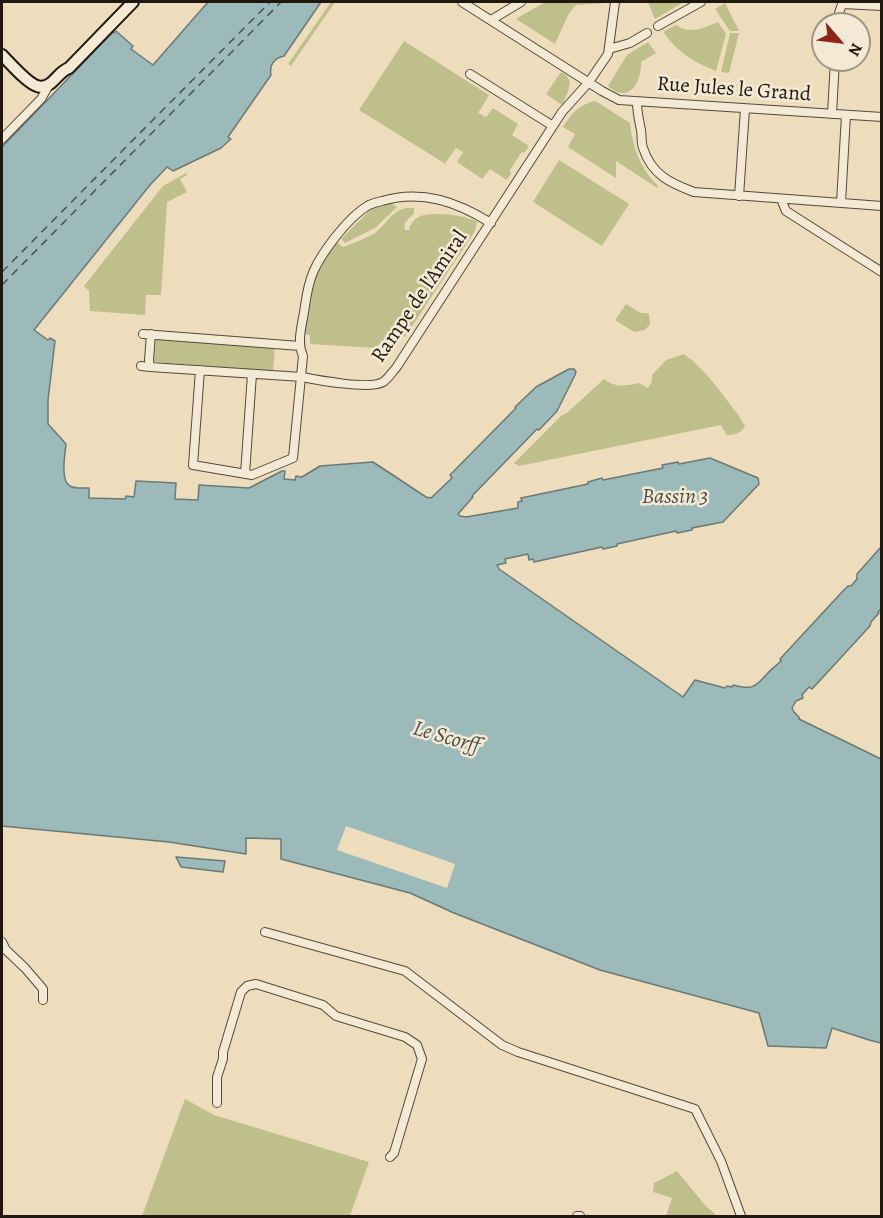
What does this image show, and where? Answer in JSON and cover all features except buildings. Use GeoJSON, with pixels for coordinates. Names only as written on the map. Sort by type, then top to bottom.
{"type":"FeatureCollection","features":[{"type":"Feature","properties":{"kind":"street"},"geometry":{"type":"LineString","coordinates":[[2,139],[41,99],[49,85],[69,68],[134,2]]}},
{"type":"Feature","properties":{"kind":"street","name":"Rue Jules le Grand"},"geometry":{"type":"LineString","coordinates":[[462,2],[619,100],[882,117]]}},
{"type":"Feature","properties":{"kind":"street"},"geometry":{"type":"LineString","coordinates":[[491,20],[521,2]]}},
{"type":"Feature","properties":{"kind":"street"},"geometry":{"type":"LineString","coordinates":[[200,370],[194,465],[252,475],[293,458],[302,377],[303,356],[300,346],[308,285],[318,259],[343,225],[370,205],[395,197],[418,196],[446,201],[469,210],[491,223],[566,107],[589,82],[608,54],[615,2]]}},
{"type":"Feature","properties":{"kind":"street"},"geometry":{"type":"LineString","coordinates":[[658,26],[701,2]]}},
{"type":"Feature","properties":{"kind":"street"},"geometry":{"type":"LineString","coordinates":[[842,3],[882,6]]}},
{"type":"Feature","properties":{"kind":"street"},"geometry":{"type":"LineString","coordinates":[[609,50],[630,43],[647,33]]}},
{"type":"Feature","properties":{"kind":"street"},"geometry":{"type":"LineString","coordinates":[[2,55],[30,82],[43,87],[49,85]]}},
{"type":"Feature","properties":{"kind":"street"},"geometry":{"type":"LineString","coordinates":[[831,114],[834,72]]}},
{"type":"Feature","properties":{"kind":"street"},"geometry":{"type":"LineString","coordinates":[[470,74],[553,126]]}},
{"type":"Feature","properties":{"kind":"street"},"geometry":{"type":"LineString","coordinates":[[637,102],[643,147],[652,167],[675,184],[694,192],[882,206]]}},
{"type":"Feature","properties":{"kind":"street"},"geometry":{"type":"LineString","coordinates":[[739,196],[745,109]]}},
{"type":"Feature","properties":{"kind":"street"},"geometry":{"type":"LineString","coordinates":[[841,203],[846,115]]}},
{"type":"Feature","properties":{"kind":"street"},"geometry":{"type":"LineString","coordinates":[[781,199],[786,212],[882,272]]}},
{"type":"Feature","properties":{"kind":"street","name":"Rampe de l'Amiral"},"geometry":{"type":"LineString","coordinates":[[141,366],[302,377],[322,382],[366,385],[383,382],[396,368],[491,223]]}},
{"type":"Feature","properties":{"kind":"street"},"geometry":{"type":"LineString","coordinates":[[150,367],[147,334],[300,346]]}},
{"type":"Feature","properties":{"kind":"street"},"geometry":{"type":"LineString","coordinates":[[245,474],[252,374]]}},
{"type":"Feature","properties":{"kind":"street"},"geometry":{"type":"LineString","coordinates":[[265,932],[405,971],[502,1045],[695,1109],[721,1161],[741,1216]]}},
{"type":"Feature","properties":{"kind":"street"},"geometry":{"type":"LineString","coordinates":[[2,942],[6,950],[44,989],[43,1000]]}},
{"type":"Feature","properties":{"kind":"street"},"geometry":{"type":"LineString","coordinates":[[217,1103],[217,1077],[241,992],[247,986],[256,984],[279,991],[323,1005],[336,1016],[405,1037],[417,1045],[422,1059],[394,1153],[390,1157]]}},
{"type":"Feature","properties":{"kind":"green space"},"geometry":{"type":"Polygon","coordinates":[[[331,2],[335,2],[291,66],[288,64],[331,2]]]}},
{"type":"Feature","properties":{"kind":"green space"},"geometry":{"type":"Polygon","coordinates":[[[545,2],[607,2],[576,5],[569,13],[555,44],[516,19],[545,2]]]}},
{"type":"Feature","properties":{"kind":"green space"},"geometry":{"type":"Polygon","coordinates":[[[648,2],[684,2],[655,19],[648,2]]]}},
{"type":"Feature","properties":{"kind":"green space"},"geometry":{"type":"Polygon","coordinates":[[[725,3],[739,31],[730,31],[715,9],[725,3]]]}},
{"type":"Feature","properties":{"kind":"green space"},"geometry":{"type":"Polygon","coordinates":[[[718,22],[726,34],[716,71],[687,56],[663,32],[676,25],[691,30],[718,22]]]}},
{"type":"Feature","properties":{"kind":"green space"},"geometry":{"type":"Polygon","coordinates":[[[730,33],[739,33],[729,73],[721,72],[730,33]]]}},
{"type":"Feature","properties":{"kind":"green space"},"geometry":{"type":"Polygon","coordinates":[[[404,41],[490,94],[478,113],[486,117],[493,108],[518,124],[512,135],[529,146],[525,152],[521,153],[510,170],[511,173],[507,180],[490,169],[482,179],[457,162],[463,152],[456,148],[444,165],[359,110],[404,41]]]}},
{"type":"Feature","properties":{"kind":"green space"},"geometry":{"type":"Polygon","coordinates":[[[648,42],[656,53],[641,62],[639,77],[634,87],[622,93],[608,86],[627,55],[648,42]]]}},
{"type":"Feature","properties":{"kind":"green space"},"geometry":{"type":"Polygon","coordinates":[[[561,72],[570,82],[562,105],[546,94],[561,72]]]}},
{"type":"Feature","properties":{"kind":"green space"},"geometry":{"type":"Polygon","coordinates":[[[593,101],[630,123],[638,157],[646,172],[658,186],[657,188],[616,161],[616,178],[568,147],[575,134],[563,127],[575,111],[593,101]]]}},
{"type":"Feature","properties":{"kind":"green space"},"geometry":{"type":"Polygon","coordinates":[[[559,160],[629,204],[602,246],[533,202],[559,160]]]}},
{"type":"Feature","properties":{"kind":"green space"},"geometry":{"type":"Polygon","coordinates":[[[186,173],[187,175],[180,179],[187,192],[167,202],[161,295],[146,295],[145,315],[90,311],[89,291],[84,286],[163,186],[186,173]]]}},
{"type":"Feature","properties":{"kind":"green space"},"geometry":{"type":"Polygon","coordinates":[[[388,201],[397,207],[375,228],[345,243],[341,239],[370,210],[388,201]]]}},
{"type":"Feature","properties":{"kind":"green space"},"geometry":{"type":"Polygon","coordinates":[[[414,208],[414,214],[405,223],[405,230],[410,230],[410,226],[417,218],[431,214],[457,216],[477,222],[475,231],[405,337],[392,330],[376,348],[310,344],[310,335],[305,334],[312,286],[319,265],[336,241],[343,247],[367,237],[379,230],[396,212],[414,208]]]}},
{"type":"Feature","properties":{"kind":"green space"},"geometry":{"type":"Polygon","coordinates":[[[626,304],[641,313],[649,314],[650,324],[645,330],[634,332],[615,320],[626,304]]]}},
{"type":"Feature","properties":{"kind":"green space"},"geometry":{"type":"Polygon","coordinates":[[[156,338],[275,347],[273,371],[154,362],[156,338]]]}},
{"type":"Feature","properties":{"kind":"green space"},"geometry":{"type":"Polygon","coordinates":[[[684,354],[707,375],[739,416],[745,425],[740,432],[727,435],[721,425],[519,466],[514,463],[562,415],[604,379],[616,385],[639,383],[648,388],[652,382],[652,375],[666,360],[684,354]]]}},
{"type":"Feature","properties":{"kind":"green space"},"geometry":{"type":"Polygon","coordinates":[[[185,1099],[214,1115],[369,1162],[350,1216],[142,1216],[185,1099]]]}},
{"type":"Feature","properties":{"kind":"green space"},"geometry":{"type":"Polygon","coordinates":[[[677,1171],[717,1216],[666,1216],[672,1198],[653,1192],[654,1183],[677,1171]]]}},
{"type":"Feature","properties":{"kind":"water"},"geometry":{"type":"Polygon","coordinates":[[[208,2],[321,2],[284,56],[277,58],[273,63],[271,75],[228,137],[231,139],[221,148],[173,171],[167,167],[34,330],[48,340],[50,338],[55,341],[48,400],[48,424],[66,444],[64,467],[67,483],[74,488],[89,488],[89,498],[125,499],[126,496],[134,497],[136,481],[176,483],[175,499],[198,500],[199,485],[249,488],[282,471],[285,471],[284,479],[295,480],[296,476],[302,477],[320,466],[373,462],[431,498],[452,478],[450,475],[536,387],[569,369],[574,369],[575,375],[557,411],[472,496],[458,514],[466,517],[518,508],[518,502],[522,501],[521,498],[588,484],[588,482],[602,478],[603,480],[663,468],[662,465],[710,458],[758,478],[759,484],[723,522],[534,562],[533,559],[529,560],[528,554],[505,559],[506,563],[497,565],[499,569],[683,697],[695,680],[725,688],[733,685],[752,687],[756,685],[781,661],[780,659],[842,592],[851,586],[857,579],[857,574],[881,547],[882,608],[870,626],[812,689],[809,687],[802,695],[803,698],[796,701],[792,708],[799,719],[881,759],[881,1043],[832,1028],[826,1048],[768,1046],[759,1013],[600,970],[454,913],[410,893],[281,859],[281,839],[246,838],[246,854],[169,842],[2,826],[2,147],[113,32],[116,31],[133,46],[131,49],[153,65],[208,2]]]}},
{"type":"Feature","properties":{"kind":"water"},"geometry":{"type":"Polygon","coordinates":[[[176,857],[225,861],[223,872],[181,867],[176,857]]]}},
{"type":"Feature","properties":{"kind":"pier"},"geometry":{"type":"Polygon","coordinates":[[[346,826],[455,864],[447,888],[337,850],[346,826]]]}},
{"type":"Feature","properties":{"kind":"ferry route"},"geometry":{"type":"LineString","coordinates":[[2,272],[270,2]]}},
{"type":"Feature","properties":{"kind":"ferry route"},"geometry":{"type":"LineString","coordinates":[[2,285],[281,2]]}},
{"type":"Feature","properties":{"kind":"water label","name":"Bassin 3"},"geometry":{"type":"Point","coordinates":[675,498]}},
{"type":"Feature","properties":{"kind":"water label","name":"Le Scorff"},"geometry":{"type":"Point","coordinates":[446,738]}}]}
